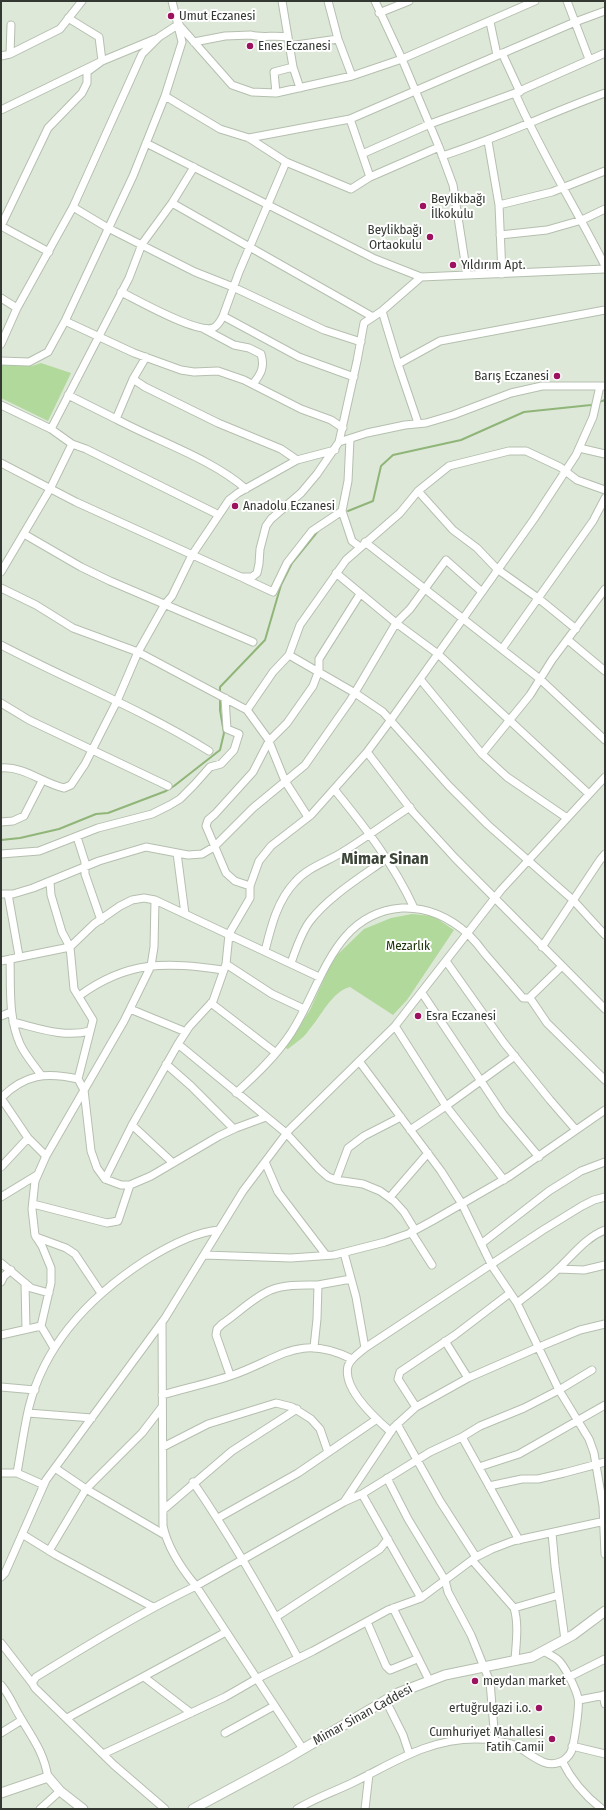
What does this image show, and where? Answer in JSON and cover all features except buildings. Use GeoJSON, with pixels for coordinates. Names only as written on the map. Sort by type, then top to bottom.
{"type":"FeatureCollection","features":[{"type":"Feature","properties":{"kind":"street"},"geometry":{"type":"LineString","coordinates":[[1,56],[10,54],[60,28],[82,1]]}},
{"type":"Feature","properties":{"kind":"street"},"geometry":{"type":"LineString","coordinates":[[1,361],[29,362],[48,352],[65,320],[133,176],[165,96],[182,42],[179,24],[172,1]]}},
{"type":"Feature","properties":{"kind":"street"},"geometry":{"type":"LineString","coordinates":[[282,1],[293,67],[300,88]]}},
{"type":"Feature","properties":{"kind":"street"},"geometry":{"type":"LineString","coordinates":[[328,1],[338,39],[352,76]]}},
{"type":"Feature","properties":{"kind":"street"},"geometry":{"type":"LineString","coordinates":[[375,1],[379,13],[402,59],[430,124],[453,185],[468,276]]}},
{"type":"Feature","properties":{"kind":"street"},"geometry":{"type":"LineString","coordinates":[[379,13],[409,1]]}},
{"type":"Feature","properties":{"kind":"street"},"geometry":{"type":"LineString","coordinates":[[179,24],[232,84],[252,92],[276,93],[352,76],[402,59],[490,22],[535,1]]}},
{"type":"Feature","properties":{"kind":"street"},"geometry":{"type":"LineString","coordinates":[[568,1],[590,59]]}},
{"type":"Feature","properties":{"kind":"street"},"geometry":{"type":"LineString","coordinates":[[249,138],[350,119],[416,92],[499,54],[605,11]]}},
{"type":"Feature","properties":{"kind":"street"},"geometry":{"type":"LineString","coordinates":[[68,18],[99,37],[102,61]]}},
{"type":"Feature","properties":{"kind":"street"},"geometry":{"type":"LineString","coordinates":[[146,142],[375,258],[421,277],[468,276],[605,267],[582,220],[528,124],[517,92],[499,54],[490,22]]}},
{"type":"Feature","properties":{"kind":"street"},"geometry":{"type":"LineString","coordinates":[[1,110],[102,61],[158,37],[179,24]]}},
{"type":"Feature","properties":{"kind":"street"},"geometry":{"type":"LineString","coordinates":[[10,54],[11,25]]}},
{"type":"Feature","properties":{"kind":"street"},"geometry":{"type":"LineString","coordinates":[[194,42],[225,36],[276,35],[288,37]]}},
{"type":"Feature","properties":{"kind":"street"},"geometry":{"type":"LineString","coordinates":[[1,344],[17,308],[73,207],[142,54],[158,37]]}},
{"type":"Feature","properties":{"kind":"street"},"geometry":{"type":"LineString","coordinates":[[289,46],[338,39]]}},
{"type":"Feature","properties":{"kind":"street"},"geometry":{"type":"LineString","coordinates":[[362,154],[430,124],[517,92],[605,53]]}},
{"type":"Feature","properties":{"kind":"street"},"geometry":{"type":"LineString","coordinates":[[49,252],[1,226],[48,128],[82,94],[87,83],[87,72],[102,61]]}},
{"type":"Feature","properties":{"kind":"street"},"geometry":{"type":"LineString","coordinates":[[276,93],[274,72],[293,67]]}},
{"type":"Feature","properties":{"kind":"street"},"geometry":{"type":"LineString","coordinates":[[442,156],[488,141],[605,93]]}},
{"type":"Feature","properties":{"kind":"street"},"geometry":{"type":"LineString","coordinates":[[165,96],[220,129],[249,138],[286,162],[351,188],[370,177],[439,147]]}},
{"type":"Feature","properties":{"kind":"street"},"geometry":{"type":"LineString","coordinates":[[350,119],[370,177]]}},
{"type":"Feature","properties":{"kind":"street"},"geometry":{"type":"LineString","coordinates":[[488,141],[499,205],[502,274]]}},
{"type":"Feature","properties":{"kind":"street"},"geometry":{"type":"LineString","coordinates":[[204,329],[214,328],[220,323],[233,287],[286,162]]}},
{"type":"Feature","properties":{"kind":"street"},"geometry":{"type":"LineString","coordinates":[[51,429],[129,278],[142,244],[172,203],[194,167]]}},
{"type":"Feature","properties":{"kind":"street"},"geometry":{"type":"LineString","coordinates":[[499,205],[552,192],[605,171]]}},
{"type":"Feature","properties":{"kind":"street"},"geometry":{"type":"LineString","coordinates":[[172,203],[373,317]]}},
{"type":"Feature","properties":{"kind":"street"},"geometry":{"type":"LineString","coordinates":[[73,207],[108,228],[195,272],[233,287],[324,330],[361,342]]}},
{"type":"Feature","properties":{"kind":"street"},"geometry":{"type":"LineString","coordinates":[[500,235],[547,230],[582,220],[605,209]]}},
{"type":"Feature","properties":{"kind":"street"},"geometry":{"type":"LineString","coordinates":[[241,577],[252,577],[257,573],[260,549],[266,526],[271,519],[301,493],[339,442],[354,377],[364,323],[382,311],[421,277]]}},
{"type":"Feature","properties":{"kind":"street"},"geometry":{"type":"LineString","coordinates":[[121,292],[187,325],[204,329],[234,345],[249,348],[261,354],[263,362],[262,373],[253,384]]}},
{"type":"Feature","properties":{"kind":"street"},"geometry":{"type":"LineString","coordinates":[[1,298],[17,308]]}},
{"type":"Feature","properties":{"kind":"street"},"geometry":{"type":"LineString","coordinates":[[398,364],[440,341],[605,310]]}},
{"type":"Feature","properties":{"kind":"street"},"geometry":{"type":"LineString","coordinates":[[382,311],[418,423]]}},
{"type":"Feature","properties":{"kind":"street"},"geometry":{"type":"LineString","coordinates":[[223,316],[299,357],[354,377]]}},
{"type":"Feature","properties":{"kind":"street"},"geometry":{"type":"LineString","coordinates":[[65,320],[134,353],[181,370],[194,372],[218,371],[253,384],[278,399],[331,420],[343,428]]}},
{"type":"Feature","properties":{"kind":"street"},"geometry":{"type":"LineString","coordinates":[[116,419],[133,379],[146,357]]}},
{"type":"Feature","properties":{"kind":"street"},"geometry":{"type":"LineString","coordinates":[[133,379],[218,423],[281,449],[297,460]]}},
{"type":"Feature","properties":{"kind":"street"},"geometry":{"type":"LineString","coordinates":[[105,1179],[132,1125],[178,1044],[186,1032],[211,1003],[218,988],[224,967],[229,934],[250,898],[250,886],[259,861],[272,846],[287,833],[297,828],[334,789],[367,752],[390,721],[534,519],[565,471],[579,448],[603,386],[542,386],[511,393],[453,415],[367,433],[339,442]]}},
{"type":"Feature","properties":{"kind":"street"},"geometry":{"type":"LineString","coordinates":[[68,395],[142,434],[224,472],[246,489]]}},
{"type":"Feature","properties":{"kind":"street"},"geometry":{"type":"LineString","coordinates":[[1,405],[51,429],[72,444],[86,449],[219,515]]}},
{"type":"Feature","properties":{"kind":"street"},"geometry":{"type":"LineString","coordinates":[[350,439],[348,481],[342,511],[352,540],[362,545],[424,588],[464,618],[540,679],[605,740]]}},
{"type":"Feature","properties":{"kind":"street"},"geometry":{"type":"LineString","coordinates":[[1,572],[50,489],[72,444]]}},
{"type":"Feature","properties":{"kind":"street"},"geometry":{"type":"LineString","coordinates":[[579,448],[605,454]]}},
{"type":"Feature","properties":{"kind":"street"},"geometry":{"type":"LineString","coordinates":[[1,768],[10,767],[22,770],[42,781],[64,788],[71,785],[85,764],[117,701],[138,652],[165,604],[172,596],[192,555],[229,500],[297,460],[334,450]]}},
{"type":"Feature","properties":{"kind":"street"},"geometry":{"type":"LineString","coordinates":[[247,710],[274,672],[289,655],[300,625],[346,560],[400,513],[418,491],[449,466],[509,451],[526,452],[565,471],[577,480],[605,490]]}},
{"type":"Feature","properties":{"kind":"street"},"geometry":{"type":"LineString","coordinates":[[1,465],[273,592],[288,563],[312,531],[342,511]]}},
{"type":"Feature","properties":{"kind":"street"},"geometry":{"type":"LineString","coordinates":[[418,491],[453,530],[477,548],[497,569],[538,598],[576,629]]}},
{"type":"Feature","properties":{"kind":"street"},"geometry":{"type":"LineString","coordinates":[[502,649],[593,521],[605,498]]}},
{"type":"Feature","properties":{"kind":"street"},"geometry":{"type":"LineString","coordinates":[[24,534],[88,570],[220,629],[254,642]]}},
{"type":"Feature","properties":{"kind":"street"},"geometry":{"type":"LineString","coordinates":[[19,956],[4,894],[33,888],[99,861],[146,847],[188,855],[202,854],[214,847],[253,808],[305,765],[355,693],[396,623],[410,609],[446,560],[482,592]]}},
{"type":"Feature","properties":{"kind":"street"},"geometry":{"type":"LineString","coordinates":[[336,573],[396,623],[438,654],[589,794]]}},
{"type":"Feature","properties":{"kind":"street"},"geometry":{"type":"LineString","coordinates":[[1,588],[36,605],[73,628],[138,652],[247,710],[268,741],[285,781],[308,816]]}},
{"type":"Feature","properties":{"kind":"street"},"geometry":{"type":"LineString","coordinates":[[482,754],[510,720],[605,591]]}},
{"type":"Feature","properties":{"kind":"street"},"geometry":{"type":"LineString","coordinates":[[250,886],[235,881],[226,873],[206,826],[208,820],[216,814],[253,772],[268,741],[287,722],[300,706],[313,686],[319,670],[320,659],[360,594]]}},
{"type":"Feature","properties":{"kind":"street"},"geometry":{"type":"LineString","coordinates":[[568,640],[605,671]]}},
{"type":"Feature","properties":{"kind":"street"},"geometry":{"type":"LineString","coordinates":[[1,645],[34,663],[117,701],[178,732],[209,751]]}},
{"type":"Feature","properties":{"kind":"street"},"geometry":{"type":"LineString","coordinates":[[289,655],[319,670],[383,712],[449,786],[488,825],[573,900],[605,935]]}},
{"type":"Feature","properties":{"kind":"street"},"geometry":{"type":"LineString","coordinates":[[420,679],[482,754],[507,777],[567,818]]}},
{"type":"Feature","properties":{"kind":"street"},"geometry":{"type":"LineString","coordinates":[[1,854],[39,850],[98,828],[152,814],[170,805],[194,785],[210,767],[222,764],[234,750],[239,734],[228,729],[224,698]]}},
{"type":"Feature","properties":{"kind":"street"},"geometry":{"type":"LineString","coordinates":[[1,703],[29,720],[168,786]]}},
{"type":"Feature","properties":{"kind":"street"},"geometry":{"type":"LineString","coordinates":[[367,752],[410,807],[455,858],[605,1009]]}},
{"type":"Feature","properties":{"kind":"street"},"geometry":{"type":"LineString","coordinates":[[2,1576],[44,1485],[162,1323],[242,1191],[286,1133],[395,1026],[496,898],[605,776]]}},
{"type":"Feature","properties":{"kind":"street"},"geometry":{"type":"LineString","coordinates":[[1,822],[13,821],[24,816],[42,781]]}},
{"type":"Feature","properties":{"kind":"street"},"geometry":{"type":"LineString","coordinates":[[334,789],[369,833],[405,889],[414,908]]}},
{"type":"Feature","properties":{"kind":"street"},"geometry":{"type":"LineString","coordinates":[[265,951],[274,918],[283,899],[295,882],[310,869],[342,852],[410,807]]}},
{"type":"Feature","properties":{"kind":"street"},"geometry":{"type":"LineString","coordinates":[[77,836],[83,852],[85,874],[101,920]]}},
{"type":"Feature","properties":{"kind":"street"},"geometry":{"type":"LineString","coordinates":[[177,853],[185,914]]}},
{"type":"Feature","properties":{"kind":"street"},"geometry":{"type":"LineString","coordinates":[[542,947],[605,854]]}},
{"type":"Feature","properties":{"kind":"street"},"geometry":{"type":"LineString","coordinates":[[291,963],[309,922],[351,884],[386,859]]}},
{"type":"Feature","properties":{"kind":"street"},"geometry":{"type":"LineString","coordinates":[[50,882],[51,895],[62,932],[70,947],[74,989],[93,1020],[78,1079],[84,1090],[91,1151],[97,1168],[105,1179],[121,1185],[130,1185],[152,1176],[234,1129],[266,1117]]}},
{"type":"Feature","properties":{"kind":"street"},"geometry":{"type":"LineString","coordinates":[[1,961],[19,956],[70,947],[72,943],[101,920],[132,900],[144,898],[155,900],[319,977]]}},
{"type":"Feature","properties":{"kind":"street"},"geometry":{"type":"LineString","coordinates":[[54,1348],[41,1326],[51,1282],[50,1262],[36,1237],[32,1222],[35,1181],[46,1156],[130,1009],[151,966],[154,947],[155,900]]}},
{"type":"Feature","properties":{"kind":"street"},"geometry":{"type":"LineString","coordinates":[[236,1093],[262,1069],[292,1032],[327,961],[339,945],[351,931],[366,920],[381,912],[414,908],[430,911],[447,918],[468,934],[523,998],[529,998],[562,966]]}},
{"type":"Feature","properties":{"kind":"street"},"geometry":{"type":"LineString","coordinates":[[10,959],[11,1012],[13,1022],[20,1046],[41,1075]]}},
{"type":"Feature","properties":{"kind":"street"},"geometry":{"type":"LineString","coordinates":[[446,961],[504,1043],[576,1130]]}},
{"type":"Feature","properties":{"kind":"street"},"geometry":{"type":"LineString","coordinates":[[79,996],[94,985],[116,973],[151,966],[188,965],[224,967],[272,994],[304,1009]]}},
{"type":"Feature","properties":{"kind":"street"},"geometry":{"type":"LineString","coordinates":[[422,993],[503,1114],[539,1157]]}},
{"type":"Feature","properties":{"kind":"street"},"geometry":{"type":"LineString","coordinates":[[529,998],[547,1023],[605,1080]]}},
{"type":"Feature","properties":{"kind":"street"},"geometry":{"type":"LineString","coordinates":[[211,1003],[276,1053]]}},
{"type":"Feature","properties":{"kind":"street"},"geometry":{"type":"LineString","coordinates":[[130,1009],[186,1032]]}},
{"type":"Feature","properties":{"kind":"street"},"geometry":{"type":"LineString","coordinates":[[1,1016],[11,1012]]}},
{"type":"Feature","properties":{"kind":"street"},"geometry":{"type":"LineString","coordinates":[[13,1022],[57,1033],[82,1033],[90,1031]]}},
{"type":"Feature","properties":{"kind":"street"},"geometry":{"type":"LineString","coordinates":[[395,1026],[446,1106],[504,1180]]}},
{"type":"Feature","properties":{"kind":"street"},"geometry":{"type":"LineString","coordinates":[[178,1044],[286,1133],[319,1169],[336,1180],[363,1184],[390,1197],[404,1212],[432,1266]]}},
{"type":"Feature","properties":{"kind":"street"},"geometry":{"type":"LineString","coordinates":[[410,1130],[515,1056]]}},
{"type":"Feature","properties":{"kind":"street"},"geometry":{"type":"LineString","coordinates":[[359,1061],[428,1153],[462,1204],[492,1266],[518,1303],[559,1390],[589,1439],[596,1463],[605,1521],[605,1554]]}},
{"type":"Feature","properties":{"kind":"street"},"geometry":{"type":"LineString","coordinates":[[166,1064],[191,1086],[234,1129]]}},
{"type":"Feature","properties":{"kind":"street"},"geometry":{"type":"LineString","coordinates":[[46,1156],[28,1138],[1,1098],[20,1084],[41,1075],[51,1074],[78,1079]]}},
{"type":"Feature","properties":{"kind":"street"},"geometry":{"type":"LineString","coordinates":[[204,1254],[290,1258],[344,1253],[385,1242],[413,1231],[504,1180],[605,1110]]}},
{"type":"Feature","properties":{"kind":"street"},"geometry":{"type":"LineString","coordinates":[[336,1180],[348,1148],[364,1136],[401,1117]]}},
{"type":"Feature","properties":{"kind":"street"},"geometry":{"type":"LineString","coordinates":[[132,1125],[173,1163]]}},
{"type":"Feature","properties":{"kind":"street"},"geometry":{"type":"LineString","coordinates":[[1,1167],[28,1138]]}},
{"type":"Feature","properties":{"kind":"street"},"geometry":{"type":"LineString","coordinates":[[390,1197],[428,1153]]}},
{"type":"Feature","properties":{"kind":"street"},"geometry":{"type":"LineString","coordinates":[[265,1162],[278,1192],[326,1255]]}},
{"type":"Feature","properties":{"kind":"street"},"geometry":{"type":"LineString","coordinates":[[481,1244],[549,1190],[581,1171],[605,1162]]}},
{"type":"Feature","properties":{"kind":"street"},"geometry":{"type":"LineString","coordinates":[[1,1197],[37,1175]]}},
{"type":"Feature","properties":{"kind":"street"},"geometry":{"type":"LineString","coordinates":[[33,1204],[107,1223],[118,1221],[130,1185]]}},
{"type":"Feature","properties":{"kind":"street"},"geometry":{"type":"LineString","coordinates":[[391,1432],[359,1399],[349,1379],[348,1366],[352,1359],[365,1348],[582,1206],[594,1200],[605,1197]]}},
{"type":"Feature","properties":{"kind":"street"},"geometry":{"type":"LineString","coordinates":[[17,1473],[28,1413],[34,1390],[45,1365],[61,1336],[101,1293],[122,1276],[161,1251],[206,1231],[219,1230]]}},
{"type":"Feature","properties":{"kind":"street"},"geometry":{"type":"LineString","coordinates":[[518,1303],[558,1269],[584,1243],[605,1230]]}},
{"type":"Feature","properties":{"kind":"street"},"geometry":{"type":"LineString","coordinates":[[36,1237],[66,1248],[74,1254],[101,1293]]}},
{"type":"Feature","properties":{"kind":"street"},"geometry":{"type":"LineString","coordinates":[[344,1253],[351,1279],[365,1348]]}},
{"type":"Feature","properties":{"kind":"street"},"geometry":{"type":"LineString","coordinates":[[1,1263],[31,1288],[38,1292],[49,1293]]}},
{"type":"Feature","properties":{"kind":"street"},"geometry":{"type":"LineString","coordinates":[[558,1269],[584,1270],[605,1266]]}},
{"type":"Feature","properties":{"kind":"street"},"geometry":{"type":"LineString","coordinates":[[1,1282],[4,1276],[11,1270]]}},
{"type":"Feature","properties":{"kind":"street"},"geometry":{"type":"LineString","coordinates":[[230,1376],[216,1335],[217,1329],[222,1324],[258,1297],[272,1289],[289,1286],[318,1285],[351,1279]]}},
{"type":"Feature","properties":{"kind":"street"},"geometry":{"type":"LineString","coordinates":[[25,1283],[26,1329]]}},
{"type":"Feature","properties":{"kind":"street"},"geometry":{"type":"LineString","coordinates":[[314,1347],[318,1285]]}},
{"type":"Feature","properties":{"kind":"street"},"geometry":{"type":"LineString","coordinates":[[416,1407],[398,1379],[400,1372],[510,1293]]}},
{"type":"Feature","properties":{"kind":"street"},"geometry":{"type":"LineString","coordinates":[[162,1323],[163,1510],[165,1535],[172,1552],[258,1678],[274,1706],[303,1749]]}},
{"type":"Feature","properties":{"kind":"street"},"geometry":{"type":"LineString","coordinates":[[344,1502],[397,1424],[416,1407],[468,1378],[580,1330],[605,1324]]}},
{"type":"Feature","properties":{"kind":"street"},"geometry":{"type":"LineString","coordinates":[[2,1333],[41,1326]]}},
{"type":"Feature","properties":{"kind":"street"},"geometry":{"type":"LineString","coordinates":[[445,1341],[468,1378]]}},
{"type":"Feature","properties":{"kind":"street"},"geometry":{"type":"LineString","coordinates":[[162,1395],[230,1376],[284,1352],[314,1347],[337,1352],[352,1359]]}},
{"type":"Feature","properties":{"kind":"street"},"geometry":{"type":"LineString","coordinates":[[32,1683],[36,1678],[153,1607],[196,1586],[344,1502],[362,1494],[418,1459],[462,1437],[480,1426],[524,1408],[559,1390],[592,1370]]}},
{"type":"Feature","properties":{"kind":"street"},"geometry":{"type":"LineString","coordinates":[[1,1387],[34,1390]]}},
{"type":"Feature","properties":{"kind":"street"},"geometry":{"type":"LineString","coordinates":[[163,1446],[208,1424],[276,1403],[297,1409],[311,1419],[320,1429],[328,1452]]}},
{"type":"Feature","properties":{"kind":"street"},"geometry":{"type":"LineString","coordinates":[[479,1467],[519,1454],[605,1405]]}},
{"type":"Feature","properties":{"kind":"street"},"geometry":{"type":"LineString","coordinates":[[49,1551],[86,1489],[142,1433],[162,1407]]}},
{"type":"Feature","properties":{"kind":"street"},"geometry":{"type":"LineString","coordinates":[[163,1510],[193,1482],[232,1451],[297,1409]]}},
{"type":"Feature","properties":{"kind":"street"},"geometry":{"type":"LineString","coordinates":[[28,1413],[92,1418]]}},
{"type":"Feature","properties":{"kind":"street"},"geometry":{"type":"LineString","coordinates":[[218,1518],[298,1473],[377,1419]]}},
{"type":"Feature","properties":{"kind":"street"},"geometry":{"type":"LineString","coordinates":[[397,1424],[474,1559],[514,1608],[516,1626],[515,1660]]}},
{"type":"Feature","properties":{"kind":"street"},"geometry":{"type":"LineString","coordinates":[[462,1437],[519,1540]]}},
{"type":"Feature","properties":{"kind":"street"},"geometry":{"type":"LineString","coordinates":[[489,1486],[522,1479],[538,1479],[564,1474],[596,1463],[605,1462]]}},
{"type":"Feature","properties":{"kind":"street"},"geometry":{"type":"LineString","coordinates":[[55,1468],[86,1489],[165,1535]]}},
{"type":"Feature","properties":{"kind":"street"},"geometry":{"type":"LineString","coordinates":[[1,1473],[17,1473],[44,1485]]}},
{"type":"Feature","properties":{"kind":"street"},"geometry":{"type":"LineString","coordinates":[[387,1478],[408,1519],[445,1580],[448,1592],[471,1635],[484,1666],[490,1682],[495,1741]]}},
{"type":"Feature","properties":{"kind":"street"},"geometry":{"type":"LineString","coordinates":[[193,1482],[218,1518],[276,1617],[298,1658]]}},
{"type":"Feature","properties":{"kind":"street"},"geometry":{"type":"LineString","coordinates":[[362,1494],[421,1598]]}},
{"type":"Feature","properties":{"kind":"street"},"geometry":{"type":"LineString","coordinates":[[103,1754],[225,1697],[258,1678],[393,1608],[421,1598],[474,1559],[492,1549],[519,1540],[605,1521]]}},
{"type":"Feature","properties":{"kind":"street"},"geometry":{"type":"LineString","coordinates":[[552,1532],[565,1640]]}},
{"type":"Feature","properties":{"kind":"street"},"geometry":{"type":"LineString","coordinates":[[22,1534],[49,1551],[153,1607]]}},
{"type":"Feature","properties":{"kind":"street"},"geometry":{"type":"LineString","coordinates":[[276,1617],[380,1549],[388,1539]]}},
{"type":"Feature","properties":{"kind":"street"},"geometry":{"type":"LineString","coordinates":[[514,1608],[559,1595]]}},
{"type":"Feature","properties":{"kind":"street"},"geometry":{"type":"LineString","coordinates":[[393,1608],[417,1659],[429,1680]]}},
{"type":"Feature","properties":{"kind":"street","name":"Mimar Sinan Caddesi"},"geometry":{"type":"LineString","coordinates":[[193,1809],[303,1749],[398,1693],[429,1680],[484,1666],[532,1657],[565,1640],[605,1611]]}},
{"type":"Feature","properties":{"kind":"street"},"geometry":{"type":"LineString","coordinates":[[367,1622],[386,1666],[390,1670],[417,1659]]}},
{"type":"Feature","properties":{"kind":"street"},"geometry":{"type":"LineString","coordinates":[[67,1718],[226,1632]]}},
{"type":"Feature","properties":{"kind":"street"},"geometry":{"type":"LineString","coordinates":[[1,1643],[35,1688],[103,1754],[165,1809]]}},
{"type":"Feature","properties":{"kind":"street"},"geometry":{"type":"LineString","coordinates":[[297,1809],[409,1753],[425,1747],[466,1739],[512,1744],[524,1749],[546,1764],[552,1765],[562,1761],[570,1753],[572,1746],[579,1700],[569,1677],[558,1659],[544,1651]]}},
{"type":"Feature","properties":{"kind":"street"},"geometry":{"type":"LineString","coordinates":[[569,1677],[605,1659]]}},
{"type":"Feature","properties":{"kind":"street"},"geometry":{"type":"LineString","coordinates":[[144,1677],[191,1713]]}},
{"type":"Feature","properties":{"kind":"street"},"geometry":{"type":"LineString","coordinates":[[1,1685],[40,1749],[45,1760],[48,1777],[60,1792],[83,1809]]}},
{"type":"Feature","properties":{"kind":"street"},"geometry":{"type":"LineString","coordinates":[[579,1700],[604,1695],[605,1704]]}},
{"type":"Feature","properties":{"kind":"street"},"geometry":{"type":"LineString","coordinates":[[386,1700],[403,1735],[409,1753]]}},
{"type":"Feature","properties":{"kind":"street"},"geometry":{"type":"LineString","coordinates":[[225,1733],[274,1706]]}},
{"type":"Feature","properties":{"kind":"street"},"geometry":{"type":"LineString","coordinates":[[1,1733],[22,1720]]}},
{"type":"Feature","properties":{"kind":"street"},"geometry":{"type":"LineString","coordinates":[[572,1746],[605,1754]]}},
{"type":"Feature","properties":{"kind":"street"},"geometry":{"type":"LineString","coordinates":[[562,1761],[581,1791],[602,1809]]}},
{"type":"Feature","properties":{"kind":"street"},"geometry":{"type":"LineString","coordinates":[[365,1809],[369,1774]]}},
{"type":"Feature","properties":{"kind":"street"},"geometry":{"type":"LineString","coordinates":[[1,1793],[48,1777]]}},
{"type":"Feature","properties":{"kind":"street"},"geometry":{"type":"LineString","coordinates":[[40,1809],[60,1792]]}},
{"type":"Feature","properties":{"kind":"green space"},"geometry":{"type":"Polygon","coordinates":[[[1,363],[32,366],[41,363],[71,373],[48,421],[1,398],[1,363]]]}},
{"type":"Feature","properties":{"kind":"green space","name":"Mezarlık"},"geometry":{"type":"Polygon","coordinates":[[[412,914],[433,916],[454,930],[407,1000],[393,1015],[350,987],[332,999],[302,1038],[288,1049],[285,1048],[310,1010],[331,963],[337,955],[364,929],[391,918],[412,914]]]}},
{"type":"Feature","properties":{"kind":"waterway"},"geometry":{"type":"LineString","coordinates":[[599,402],[605,400]]}},
{"type":"Feature","properties":{"kind":"waterway"},"geometry":{"type":"LineString","coordinates":[[348,511],[373,501],[381,466],[393,455],[461,440],[524,412],[595,404]]}},
{"type":"Feature","properties":{"kind":"waterway"},"geometry":{"type":"LineString","coordinates":[[220,692],[220,687],[265,640],[281,585],[292,563],[318,531]]}},
{"type":"Feature","properties":{"kind":"waterway"},"geometry":{"type":"LineString","coordinates":[[1,840],[20,838],[59,829],[96,814],[108,813],[166,791],[174,786],[220,750],[224,733],[220,710],[220,697]]}},
{"type":"Feature","properties":{"kind":"place","name":"Umut Eczanesi"},"geometry":{"type":"Point","coordinates":[171,16]}},
{"type":"Feature","properties":{"kind":"place","name":"Enes Eczanesi"},"geometry":{"type":"Point","coordinates":[250,46]}},
{"type":"Feature","properties":{"kind":"place","name":"Beylikbağı İlkokulu"},"geometry":{"type":"Point","coordinates":[423,206]}},
{"type":"Feature","properties":{"kind":"place","name":"Beylikbağı Ortaokulu"},"geometry":{"type":"Point","coordinates":[430,237]}},
{"type":"Feature","properties":{"kind":"place","name":"Yıldırım Apt."},"geometry":{"type":"Point","coordinates":[453,265]}},
{"type":"Feature","properties":{"kind":"place","name":"Barış Eczanesi"},"geometry":{"type":"Point","coordinates":[557,376]}},
{"type":"Feature","properties":{"kind":"place","name":"Anadolu Eczanesi"},"geometry":{"type":"Point","coordinates":[235,506]}},
{"type":"Feature","properties":{"kind":"place","name":"Esra Eczanesi"},"geometry":{"type":"Point","coordinates":[418,1016]}},
{"type":"Feature","properties":{"kind":"place","name":"meydan market"},"geometry":{"type":"Point","coordinates":[475,1681]}},
{"type":"Feature","properties":{"kind":"place","name":"ertuğrulgazi i.o."},"geometry":{"type":"Point","coordinates":[539,1708]}},
{"type":"Feature","properties":{"kind":"place","name":"Cumhuriyet Mahallesi Fatih Camii"},"geometry":{"type":"Point","coordinates":[552,1739]}},
{"type":"Feature","properties":{"kind":"district","name":"Mimar Sinan"},"geometry":{"type":"Point","coordinates":[385,859]}}]}
